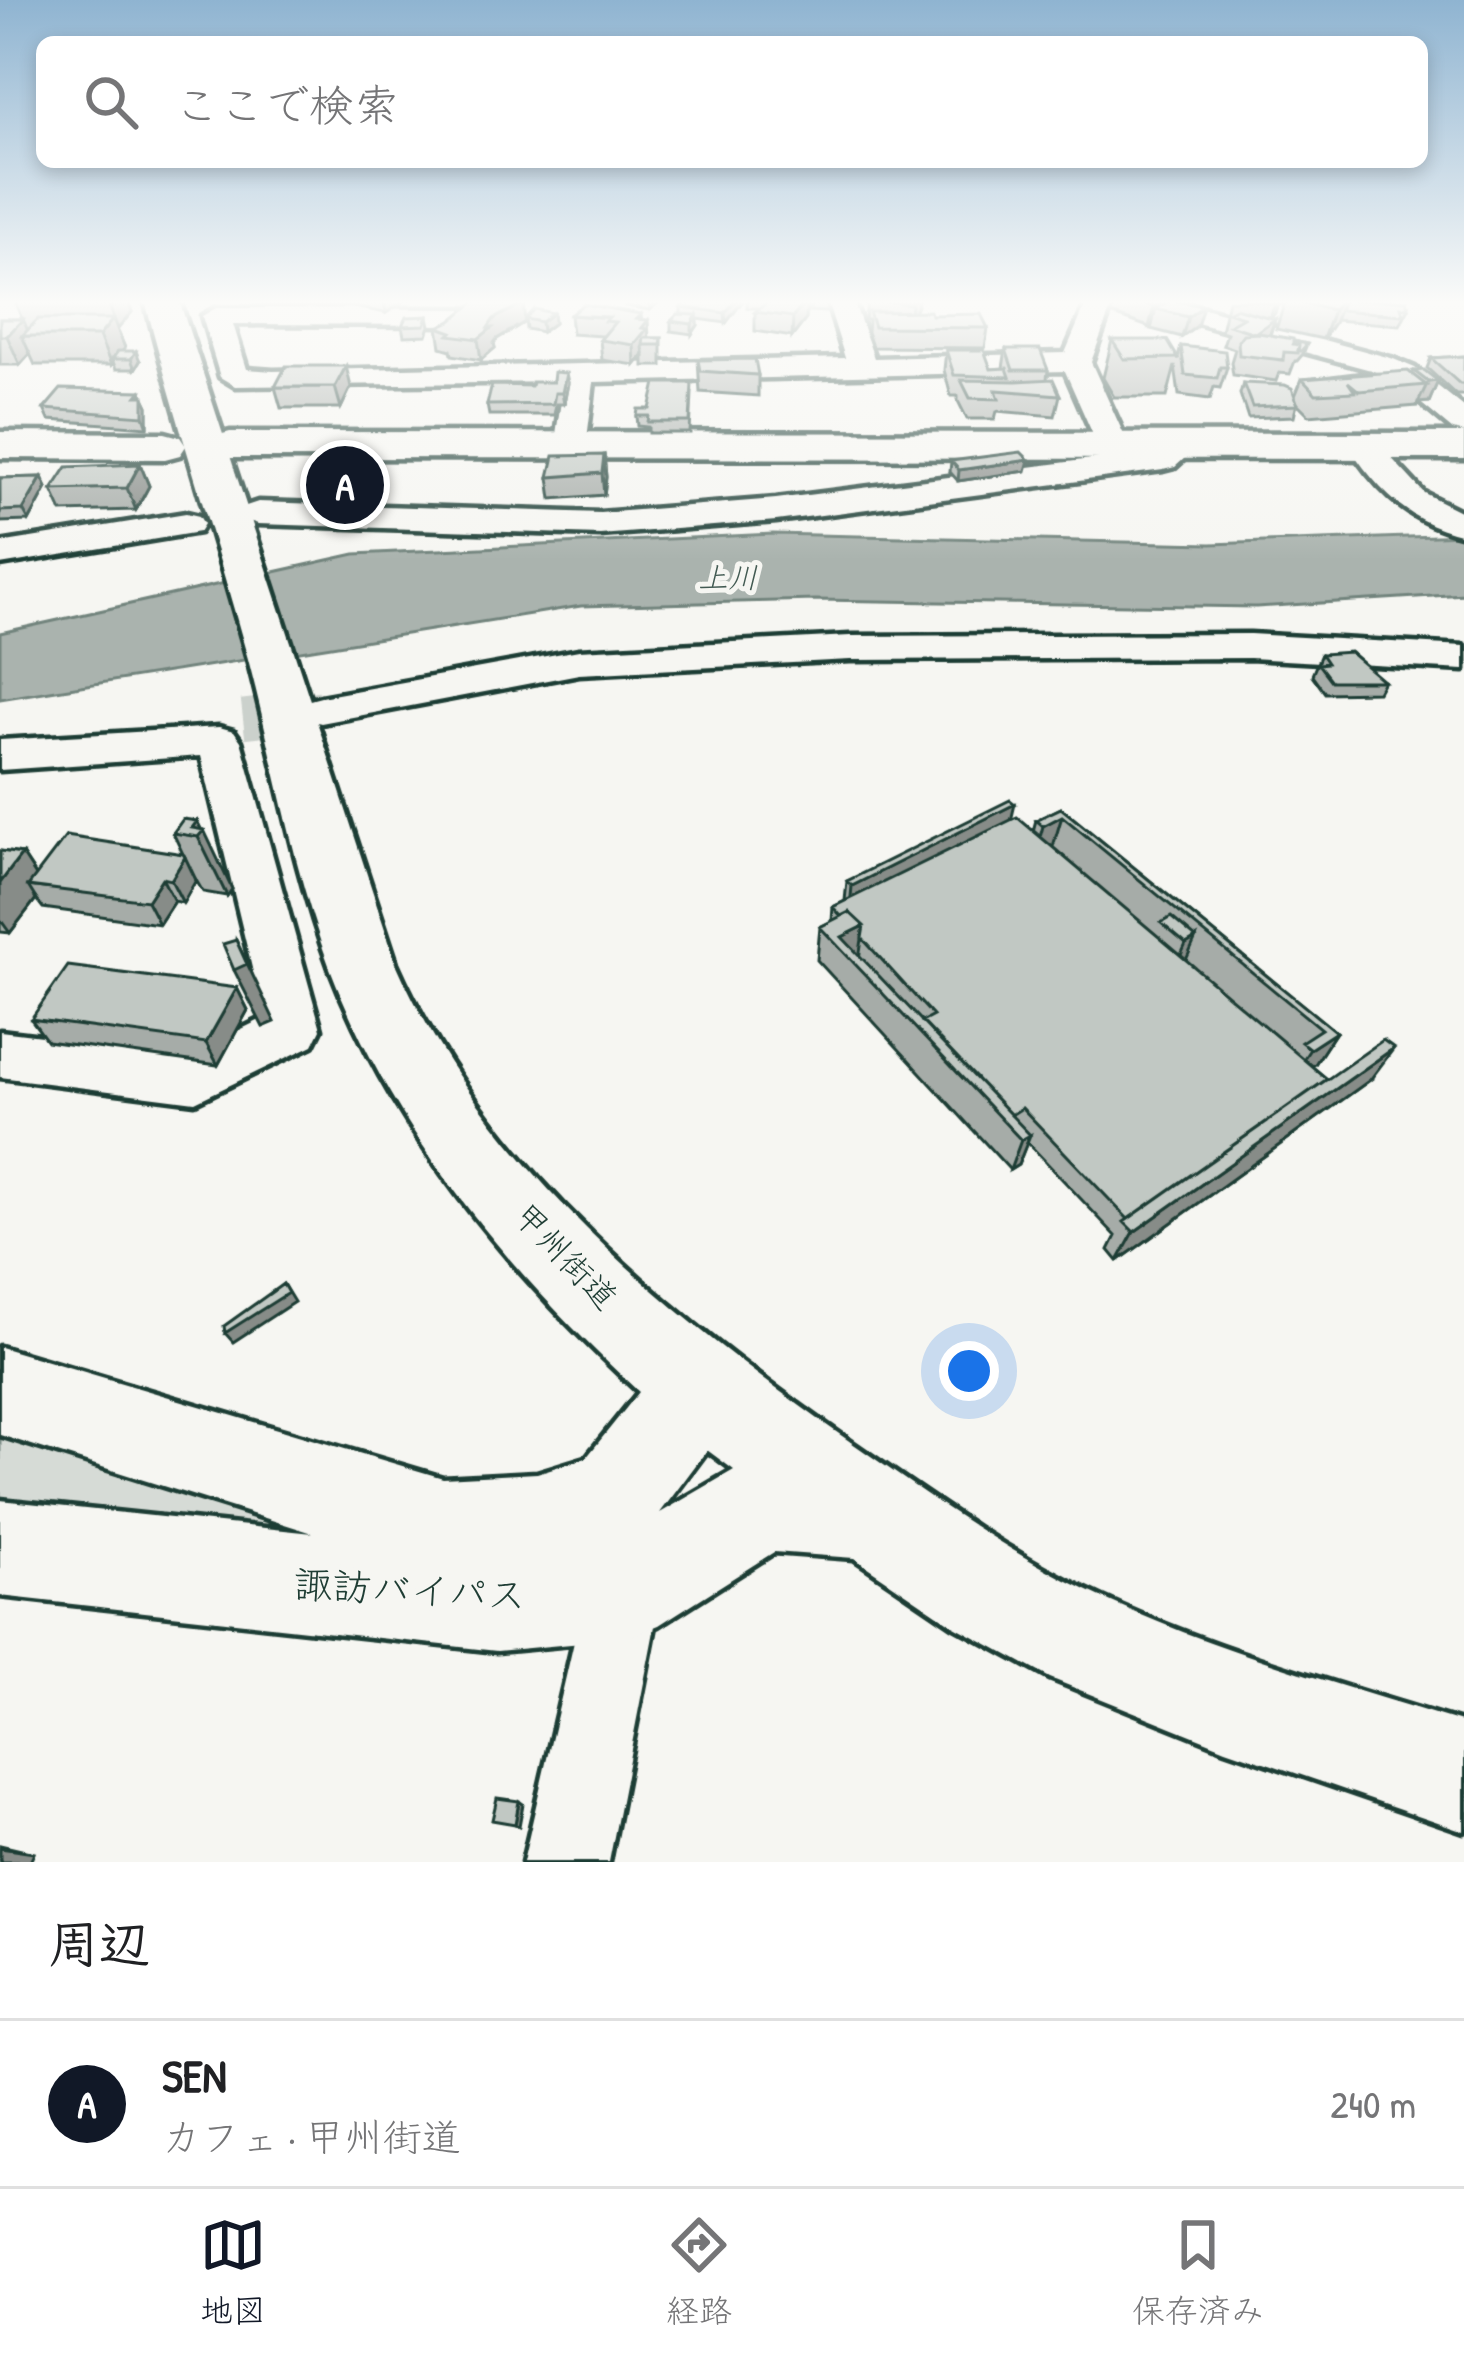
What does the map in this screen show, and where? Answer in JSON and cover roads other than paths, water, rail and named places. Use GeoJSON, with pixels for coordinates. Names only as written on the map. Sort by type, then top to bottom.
{"type":"FeatureCollection","features":[{"type":"Feature","properties":{"kind":"main road","name":"甲州街道"},"geometry":{"type":"LineString","coordinates":[[194,387],[248,531],[284,711],[333,878],[398,1042],[437,1104],[504,1192],[594,1288],[699,1387],[952,1571],[1082,1640],[1266,1714],[1464,1777]]}},
{"type":"Feature","properties":{"kind":"main road"},"geometry":{"type":"LineString","coordinates":[[0,445],[165,446]]}},
{"type":"Feature","properties":{"kind":"main road"},"geometry":{"type":"LineString","coordinates":[[230,446],[1464,446]]}},
{"type":"Feature","properties":{"kind":"main road","name":"諏訪バイパス"},"geometry":{"type":"LineString","coordinates":[[0,1391],[443,1526],[537,1520],[615,1496],[699,1387]]}},
{"type":"Feature","properties":{"kind":"main road","name":"諏訪バイパス"},"geometry":{"type":"LineString","coordinates":[[0,1548],[497,1602],[624,1590],[764,1504],[870,1512]]}},
{"type":"Feature","properties":{"kind":"street"},"geometry":{"type":"LineString","coordinates":[[570,447],[578,387]]}},
{"type":"Feature","properties":{"kind":"street"},"geometry":{"type":"LineString","coordinates":[[1087,387],[1112,446]]}},
{"type":"Feature","properties":{"kind":"street"},"geometry":{"type":"LineString","coordinates":[[1452,401],[1464,423]]}},
{"type":"Feature","properties":{"kind":"street"},"geometry":{"type":"LineString","coordinates":[[248,531],[646,521],[799,507],[1163,460],[1180,447]]}},
{"type":"Feature","properties":{"kind":"street"},"geometry":{"type":"LineString","coordinates":[[1372,457],[1419,509],[1442,521],[1464,524]]}},
{"type":"Feature","properties":{"kind":"street"},"geometry":{"type":"LineString","coordinates":[[0,554],[186,524]]}},
{"type":"Feature","properties":{"kind":"street"},"geometry":{"type":"LineString","coordinates":[[0,726],[284,711],[579,662],[850,649],[1250,646],[1464,658]]}},
{"type":"Feature","properties":{"kind":"street"},"geometry":{"type":"LineString","coordinates":[[0,755],[218,741],[294,1029],[195,1078],[0,1054]]}},
{"type":"Feature","properties":{"kind":"street"},"geometry":{"type":"LineString","coordinates":[[566,1862],[624,1590]]}},
{"type":"Feature","properties":{"kind":"water","name":"上川"},"geometry":{"type":"Polygon","coordinates":[[[773,534],[1211,544],[1464,535],[1464,594],[1256,607],[816,600],[581,606],[0,699],[0,633],[355,554],[773,534]]]}},
{"type":"Feature","properties":{"kind":"tunnel"},"geometry":{"type":"LineString","coordinates":[[243,719],[321,710]]}},
{"type":"Feature","properties":{"kind":"place","name":"SEN"},"geometry":{"type":"Point","coordinates":[345,485]}}]}
